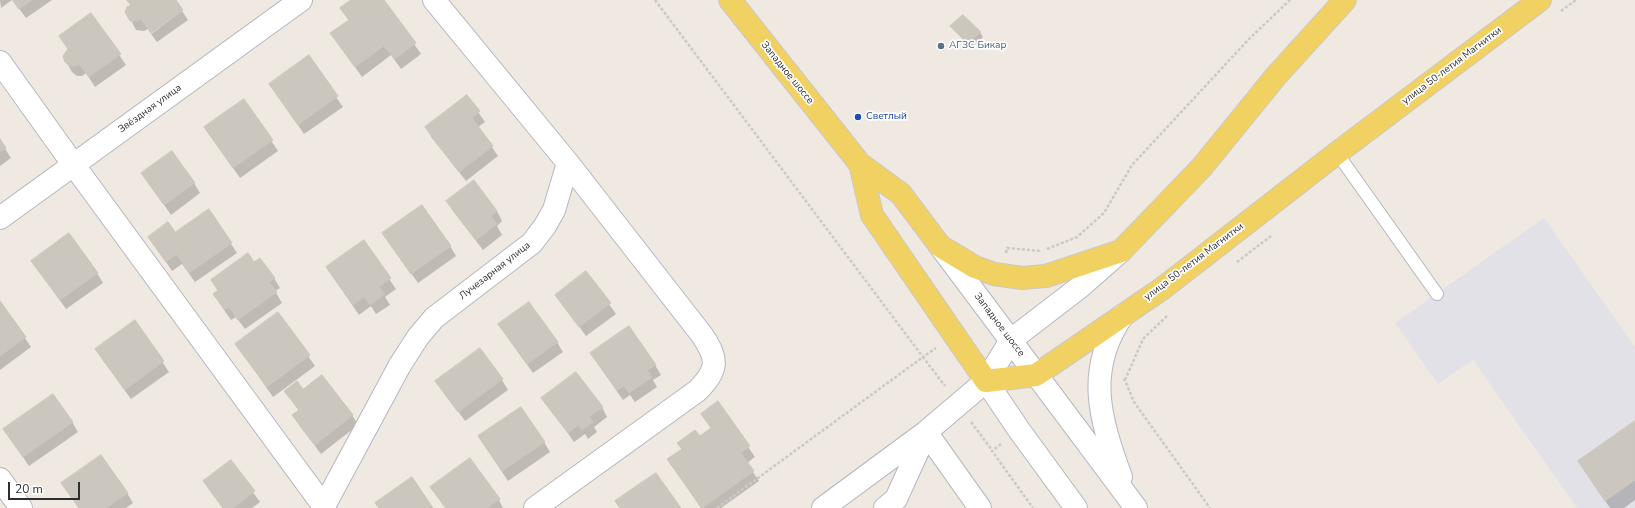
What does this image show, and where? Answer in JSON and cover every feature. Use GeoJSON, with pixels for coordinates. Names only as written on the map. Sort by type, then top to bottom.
{"type":"FeatureCollection","features":[{"type":"Feature","properties":{"kind":"main road","name":"Западное шоссе"},"geometry":{"type":"LineString","coordinates":[[730,0],[860,164],[901,194],[940,246]]}},
{"type":"Feature","properties":{"kind":"main road"},"geometry":{"type":"LineString","coordinates":[[940,246],[975,266],[994,274],[1022,278],[1046,276],[1121,251],[1202,167],[1276,76],[1345,0]]}},
{"type":"Feature","properties":{"kind":"main road","name":"улица 50-летия Магнитки"},"geometry":{"type":"LineString","coordinates":[[986,381],[1036,374],[1163,288],[1337,152],[1540,0]]}},
{"type":"Feature","properties":{"kind":"main road","name":"Западное шоссе"},"geometry":{"type":"LineString","coordinates":[[860,164],[872,216],[986,381]]}},
{"type":"Feature","properties":{"kind":"street","name":"Звёздная улица"},"geometry":{"type":"LineString","coordinates":[[0,218],[301,0]]}},
{"type":"Feature","properties":{"kind":"street"},"geometry":{"type":"LineString","coordinates":[[434,0],[568,163],[711,348],[714,364],[710,378],[698,391],[535,508]]}},
{"type":"Feature","properties":{"kind":"street"},"geometry":{"type":"LineString","coordinates":[[0,62],[324,507]]}},
{"type":"Feature","properties":{"kind":"street","name":"Лучезарная улица"},"geometry":{"type":"LineString","coordinates":[[324,507],[400,365],[418,338],[434,318],[532,243],[545,226],[554,210],[568,163]]}},
{"type":"Feature","properties":{"kind":"street","name":"Западное шоссе"},"geometry":{"type":"LineString","coordinates":[[940,246],[1132,502]]}},
{"type":"Feature","properties":{"kind":"street"},"geometry":{"type":"LineString","coordinates":[[823,508],[926,432],[986,381],[1011,340],[1080,287],[1121,251]]}},
{"type":"Feature","properties":{"kind":"street","name":"Западное шоссе"},"geometry":{"type":"LineString","coordinates":[[1122,316],[1112,331],[1105,349],[1100,380],[1100,405],[1106,436],[1132,502]]}},
{"type":"Feature","properties":{"kind":"street","name":"Западное шоссе"},"geometry":{"type":"LineString","coordinates":[[986,381],[1019,430],[1076,508]]}},
{"type":"Feature","properties":{"kind":"street"},"geometry":{"type":"LineString","coordinates":[[885,508],[896,498],[926,432]]}},
{"type":"Feature","properties":{"kind":"street"},"geometry":{"type":"LineString","coordinates":[[926,432],[980,508]]}},
{"type":"Feature","properties":{"kind":"street"},"geometry":{"type":"LineString","coordinates":[[0,479],[21,508]]}},
{"type":"Feature","properties":{"kind":"lane"},"geometry":{"type":"LineString","coordinates":[[1337,152],[1437,294]]}},
{"type":"Feature","properties":{"kind":"path"},"geometry":{"type":"LineString","coordinates":[[1001,274],[1007,248],[1042,251],[1077,237],[1104,213],[1132,165],[1249,39],[1290,0]]}},
{"type":"Feature","properties":{"kind":"path"},"geometry":{"type":"LineString","coordinates":[[717,508],[923,357],[992,451]]}},
{"type":"Feature","properties":{"kind":"path"},"geometry":{"type":"LineString","coordinates":[[1100,380],[1125,380],[1134,402],[1210,508]]}},
{"type":"Feature","properties":{"kind":"shaded area"},"geometry":{"type":"Polygon","coordinates":[[[1544,218],[1635,347],[1635,508],[1577,508],[1473,360],[1438,384],[1395,323],[1544,218]]]}},
{"type":"Feature","properties":{"kind":"building"},"geometry":{"type":"Polygon","coordinates":[[[13,0],[32,0],[19,9],[13,0]]]}},
{"type":"Feature","properties":{"kind":"building"},"geometry":{"type":"Polygon","coordinates":[[[127,0],[176,0],[183,10],[151,33],[141,19],[138,21],[130,21],[125,12],[127,7],[131,5],[127,0]]]}},
{"type":"Feature","properties":{"kind":"building"},"geometry":{"type":"Polygon","coordinates":[[[351,0],[384,0],[416,43],[395,59],[384,46],[355,67],[330,33],[349,20],[340,8],[351,0]]]}},
{"type":"Feature","properties":{"kind":"building"},"geometry":{"type":"Polygon","coordinates":[[[91,13],[121,54],[89,77],[79,64],[76,66],[70,66],[65,62],[63,56],[68,49],[59,36],[91,13]]]}},
{"type":"Feature","properties":{"kind":"building"},"geometry":{"type":"Polygon","coordinates":[[[963,15],[981,32],[967,43],[950,26],[963,15]]]}},
{"type":"Feature","properties":{"kind":"building"},"geometry":{"type":"Polygon","coordinates":[[[309,55],[338,96],[298,125],[269,84],[309,55]]]}},
{"type":"Feature","properties":{"kind":"building"},"geometry":{"type":"Polygon","coordinates":[[[467,95],[480,111],[472,118],[493,146],[459,172],[425,127],[467,95]]]}},
{"type":"Feature","properties":{"kind":"building"},"geometry":{"type":"Polygon","coordinates":[[[244,99],[273,140],[233,168],[204,127],[244,99]]]}},
{"type":"Feature","properties":{"kind":"building"},"geometry":{"type":"Polygon","coordinates":[[[0,139],[6,148],[0,152],[0,139]]]}},
{"type":"Feature","properties":{"kind":"building"},"geometry":{"type":"Polygon","coordinates":[[[172,151],[195,183],[164,205],[141,173],[172,151]]]}},
{"type":"Feature","properties":{"kind":"building"},"geometry":{"type":"Polygon","coordinates":[[[474,180],[497,211],[491,216],[497,224],[476,240],[446,201],[474,180]]]}},
{"type":"Feature","properties":{"kind":"building"},"geometry":{"type":"Polygon","coordinates":[[[422,205],[451,246],[411,274],[382,233],[422,205]]]}},
{"type":"Feature","properties":{"kind":"building"},"geometry":{"type":"Polygon","coordinates":[[[209,209],[232,243],[189,273],[176,254],[186,247],[176,232],[209,209]]]}},
{"type":"Feature","properties":{"kind":"building"},"geometry":{"type":"Polygon","coordinates":[[[168,222],[186,247],[166,262],[148,237],[168,222]]]}},
{"type":"Feature","properties":{"kind":"building"},"geometry":{"type":"Polygon","coordinates":[[[69,233],[98,273],[60,300],[31,261],[69,233]]]}},
{"type":"Feature","properties":{"kind":"building"},"geometry":{"type":"Polygon","coordinates":[[[364,240],[391,278],[379,287],[385,294],[370,305],[364,297],[353,305],[326,267],[364,240]]]}},
{"type":"Feature","properties":{"kind":"building"},"geometry":{"type":"Polygon","coordinates":[[[248,253],[254,262],[260,258],[275,278],[269,282],[277,292],[238,320],[229,307],[225,310],[213,294],[218,290],[211,280],[248,253]]]}},
{"type":"Feature","properties":{"kind":"building"},"geometry":{"type":"Polygon","coordinates":[[[586,271],[611,303],[579,327],[555,295],[586,271]]]}},
{"type":"Feature","properties":{"kind":"building"},"geometry":{"type":"Polygon","coordinates":[[[0,301],[26,337],[0,356],[0,301]]]}},
{"type":"Feature","properties":{"kind":"building"},"geometry":{"type":"Polygon","coordinates":[[[529,302],[558,342],[527,364],[498,324],[529,302]]]}},
{"type":"Feature","properties":{"kind":"building"},"geometry":{"type":"Polygon","coordinates":[[[278,312],[310,355],[267,387],[235,344],[278,312]]]}},
{"type":"Feature","properties":{"kind":"building"},"geometry":{"type":"Polygon","coordinates":[[[135,320],[164,361],[125,390],[95,349],[135,320]]]}},
{"type":"Feature","properties":{"kind":"building"},"geometry":{"type":"Polygon","coordinates":[[[629,326],[656,365],[647,370],[652,377],[629,393],[624,386],[617,390],[590,353],[629,326]]]}},
{"type":"Feature","properties":{"kind":"building"},"geometry":{"type":"Polygon","coordinates":[[[480,348],[503,379],[458,412],[435,381],[480,348]]]}},
{"type":"Feature","properties":{"kind":"building"},"geometry":{"type":"Polygon","coordinates":[[[576,372],[603,407],[589,417],[593,422],[582,430],[578,425],[568,433],[541,398],[576,372]]]}},
{"type":"Feature","properties":{"kind":"building"},"geometry":{"type":"Polygon","coordinates":[[[322,375],[353,415],[315,445],[292,415],[299,410],[284,391],[297,381],[303,389],[322,375]]]}},
{"type":"Feature","properties":{"kind":"building"},"geometry":{"type":"Polygon","coordinates":[[[53,394],[73,422],[23,457],[3,429],[53,394]]]}},
{"type":"Feature","properties":{"kind":"building"},"geometry":{"type":"Polygon","coordinates":[[[718,401],[750,446],[741,453],[754,471],[702,508],[667,459],[682,449],[677,443],[695,430],[700,436],[711,428],[701,414],[718,401]]]}},
{"type":"Feature","properties":{"kind":"building"},"geometry":{"type":"Polygon","coordinates":[[[521,407],[545,442],[502,471],[478,436],[521,407]]]}},
{"type":"Feature","properties":{"kind":"building"},"geometry":{"type":"Polygon","coordinates":[[[1635,421],[1635,480],[1605,501],[1578,461],[1635,421]]]}},
{"type":"Feature","properties":{"kind":"building"},"geometry":{"type":"Polygon","coordinates":[[[101,455],[128,493],[106,508],[79,508],[61,483],[101,455]]]}},
{"type":"Feature","properties":{"kind":"building"},"geometry":{"type":"Polygon","coordinates":[[[470,458],[500,499],[487,508],[446,508],[430,487],[470,458]]]}},
{"type":"Feature","properties":{"kind":"building"},"geometry":{"type":"Polygon","coordinates":[[[231,460],[255,491],[233,508],[223,508],[203,481],[231,460]]]}},
{"type":"Feature","properties":{"kind":"building"},"geometry":{"type":"Polygon","coordinates":[[[656,473],[681,508],[620,508],[615,501],[656,473]]]}},
{"type":"Feature","properties":{"kind":"building"},"geometry":{"type":"Polygon","coordinates":[[[412,477],[433,508],[379,508],[375,503],[412,477]]]}},
{"type":"Feature","properties":{"kind":"place","name":"АГЗС Бикар"},"geometry":{"type":"Point","coordinates":[941,46]}},
{"type":"Feature","properties":{"kind":"place","name":"Светлый"},"geometry":{"type":"Point","coordinates":[858,117]}}]}
